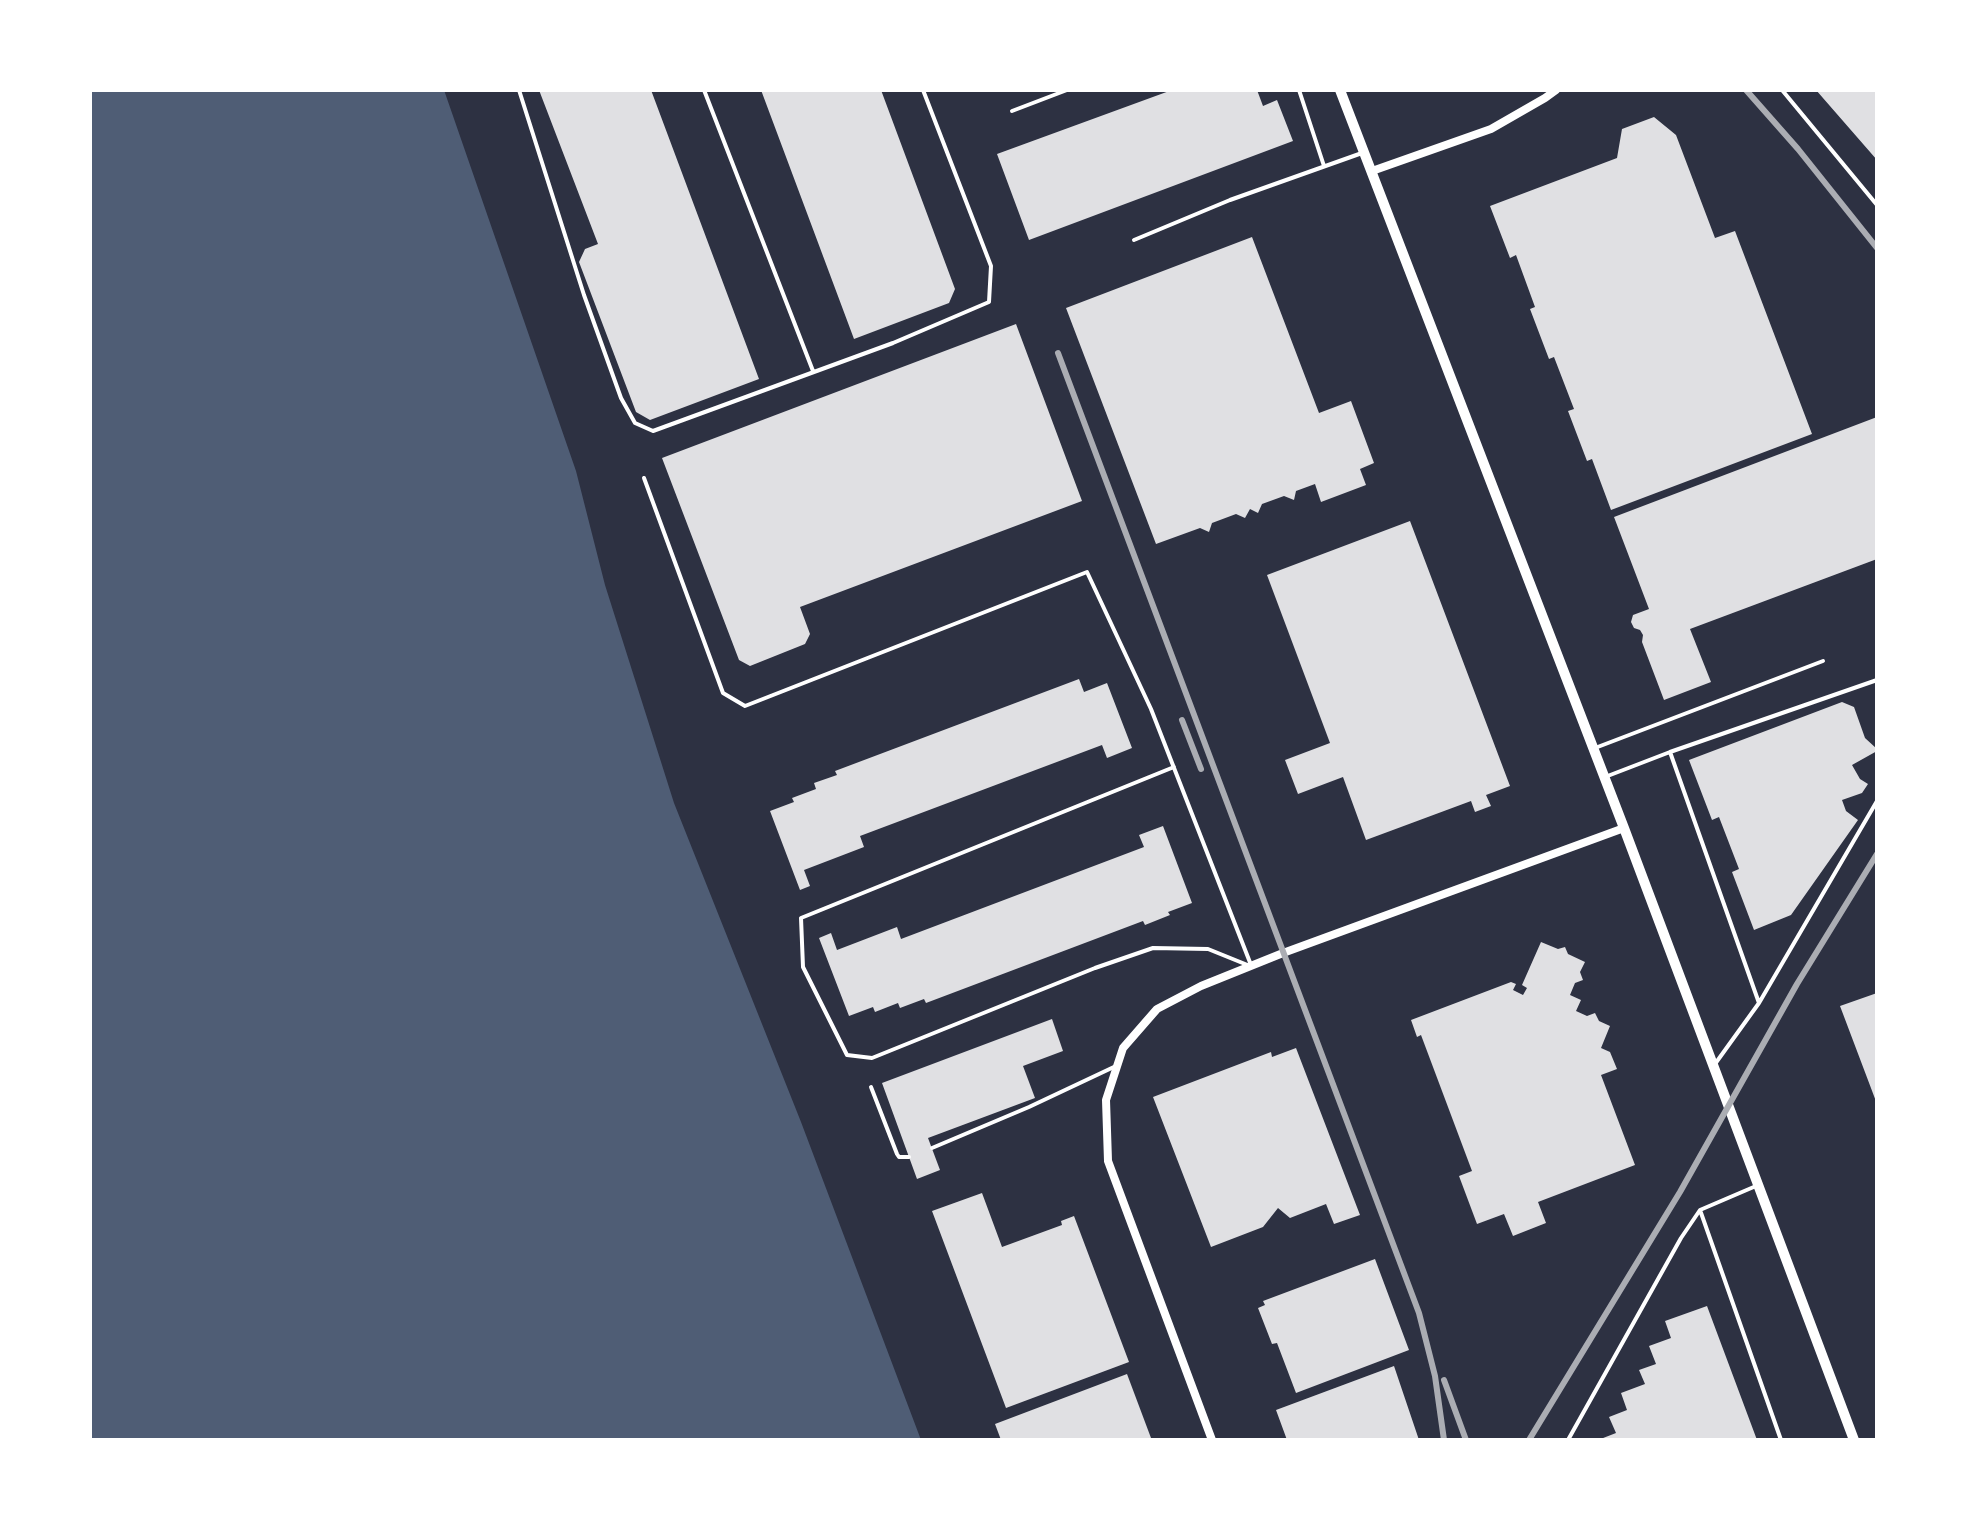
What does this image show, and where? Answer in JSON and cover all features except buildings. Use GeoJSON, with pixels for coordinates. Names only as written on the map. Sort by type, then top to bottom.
{"type":"FeatureCollection","features":[{"type":"Feature","properties":{"kind":"street"},"geometry":{"type":"LineString","coordinates":[[1340,90],[1624,828],[1854,1440]]}},
{"type":"Feature","properties":{"kind":"street"},"geometry":{"type":"LineString","coordinates":[[1372,171],[1491,129],[1556,90]]}},
{"type":"Feature","properties":{"kind":"street"},"geometry":{"type":"LineString","coordinates":[[1212,1440],[1108,1161],[1106,1100],[1123,1048],[1157,1009],[1201,986],[1624,828]]}},
{"type":"Feature","properties":{"kind":"lane"},"geometry":{"type":"LineString","coordinates":[[519,90],[584,295],[621,398],[635,423],[653,431],[893,343],[989,302],[991,266],[923,90]]}},
{"type":"Feature","properties":{"kind":"lane"},"geometry":{"type":"LineString","coordinates":[[704,90],[813,372]]}},
{"type":"Feature","properties":{"kind":"lane"},"geometry":{"type":"LineString","coordinates":[[1012,111],[1067,90]]}},
{"type":"Feature","properties":{"kind":"lane"},"geometry":{"type":"LineString","coordinates":[[1299,90],[1324,166]]}},
{"type":"Feature","properties":{"kind":"lane"},"geometry":{"type":"LineString","coordinates":[[1782,90],[1877,205]]}},
{"type":"Feature","properties":{"kind":"lane"},"geometry":{"type":"LineString","coordinates":[[1134,240],[1179,220],[1364,152]]}},
{"type":"Feature","properties":{"kind":"lane"},"geometry":{"type":"LineString","coordinates":[[644,478],[723,693],[745,706],[1087,572],[1151,709],[1252,967]]}},
{"type":"Feature","properties":{"kind":"lane"},"geometry":{"type":"LineString","coordinates":[[1593,749],[1823,661]]}},
{"type":"Feature","properties":{"kind":"lane"},"geometry":{"type":"LineString","coordinates":[[1604,777],[1877,680]]}},
{"type":"Feature","properties":{"kind":"lane"},"geometry":{"type":"LineString","coordinates":[[1670,752],[1759,1003]]}},
{"type":"Feature","properties":{"kind":"lane"},"geometry":{"type":"LineString","coordinates":[[1174,767],[801,918],[803,967],[847,1055],[872,1058],[1095,968],[1153,948],[1208,949],[1252,967]]}},
{"type":"Feature","properties":{"kind":"lane"},"geometry":{"type":"LineString","coordinates":[[1713,1066],[1759,1003],[1877,801]]}},
{"type":"Feature","properties":{"kind":"lane"},"geometry":{"type":"LineString","coordinates":[[932,1148],[1118,1065]]}},
{"type":"Feature","properties":{"kind":"lane"},"geometry":{"type":"LineString","coordinates":[[871,1087],[897,1154],[899,1157],[909,1157]]}},
{"type":"Feature","properties":{"kind":"lane"},"geometry":{"type":"LineString","coordinates":[[1568,1440],[1681,1238],[1700,1210],[1758,1185]]}},
{"type":"Feature","properties":{"kind":"lane"},"geometry":{"type":"LineString","coordinates":[[1700,1210],[1781,1440]]}},
{"type":"Feature","properties":{"kind":"water"},"geometry":{"type":"Polygon","coordinates":[[[90,90],[444,90],[576,471],[605,585],[674,803],[801,1122],[921,1440],[90,1440],[90,90]]]}},
{"type":"Feature","properties":{"kind":"railway"},"geometry":{"type":"LineString","coordinates":[[1746,90],[1877,248]]}},
{"type":"Feature","properties":{"kind":"railway"},"geometry":{"type":"LineString","coordinates":[[1058,353],[1419,1313],[1435,1376],[1444,1440]]}},
{"type":"Feature","properties":{"kind":"railway"},"geometry":{"type":"LineString","coordinates":[[1182,720],[1201,769]]}},
{"type":"Feature","properties":{"kind":"railway"},"geometry":{"type":"LineString","coordinates":[[1529,1440],[1680,1192],[1797,984],[1877,854]]}},
{"type":"Feature","properties":{"kind":"railway"},"geometry":{"type":"LineString","coordinates":[[1444,1380],[1466,1440]]}}]}
